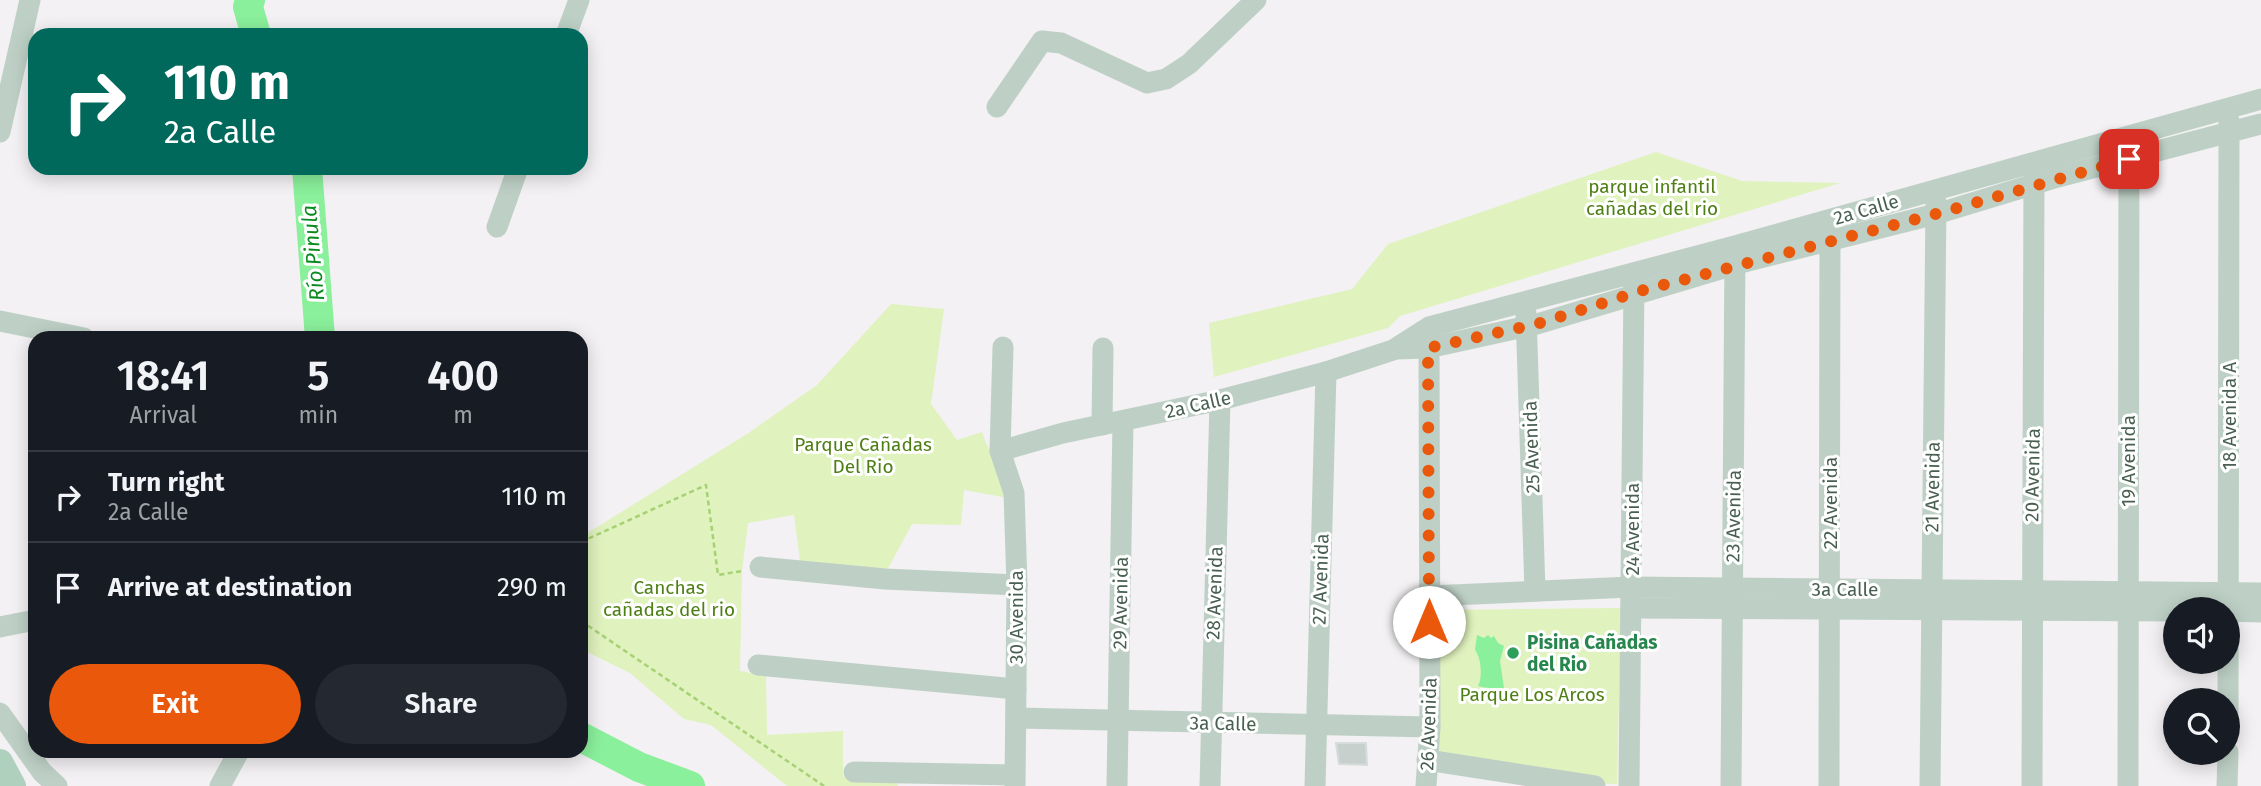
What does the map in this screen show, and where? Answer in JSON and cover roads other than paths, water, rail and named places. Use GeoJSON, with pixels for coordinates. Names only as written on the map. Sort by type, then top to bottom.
{"type":"FeatureCollection","features":[{"type":"Feature","properties":{"kind":"main road"},"geometry":{"type":"LineString","coordinates":[[0,762],[13,786]]}},
{"type":"Feature","properties":{"kind":"street"},"geometry":{"type":"LineString","coordinates":[[0,132],[5,90],[30,0]]}},
{"type":"Feature","properties":{"kind":"street"},"geometry":{"type":"LineString","coordinates":[[569,28],[579,0]]}},
{"type":"Feature","properties":{"kind":"street"},"geometry":{"type":"LineString","coordinates":[[997,107],[1042,41],[1061,43],[1147,83],[1166,79],[1189,64],[1256,0]]}},
{"type":"Feature","properties":{"kind":"street","name":"2a Calle"},"geometry":{"type":"LineString","coordinates":[[1000,451],[1102,425],[1220,400],[1326,372],[1525,302],[1634,271],[1831,241],[1936,214],[2129,135],[2261,99]]}},
{"type":"Feature","properties":{"kind":"street","name":"18 Avenida A"},"geometry":{"type":"LineString","coordinates":[[2228,597],[2229,108]]}},
{"type":"Feature","properties":{"kind":"street","name":"2a Calle"},"geometry":{"type":"LineString","coordinates":[[1429,337],[1527,327],[1633,293],[1830,219],[1936,189],[2129,159],[2261,124]]}},
{"type":"Feature","properties":{"kind":"street","name":"19 Avenida"},"geometry":{"type":"LineString","coordinates":[[2128,786],[2129,135]]}},
{"type":"Feature","properties":{"kind":"street","name":"20 Avenida"},"geometry":{"type":"LineString","coordinates":[[2032,786],[2034,174]]}},
{"type":"Feature","properties":{"kind":"street"},"geometry":{"type":"LineString","coordinates":[[497,227],[516,175]]}},
{"type":"Feature","properties":{"kind":"street","name":"21 Avenida"},"geometry":{"type":"LineString","coordinates":[[1930,786],[1936,189]]}},
{"type":"Feature","properties":{"kind":"street","name":"22 Avenida"},"geometry":{"type":"LineString","coordinates":[[1829,786],[1830,219]]}},
{"type":"Feature","properties":{"kind":"street","name":"23 Avenida"},"geometry":{"type":"LineString","coordinates":[[1731,786],[1735,256]]}},
{"type":"Feature","properties":{"kind":"street","name":"24 Avenida"},"geometry":{"type":"LineString","coordinates":[[1629,786],[1634,271]]}},
{"type":"Feature","properties":{"kind":"street","name":"25 Avenida"},"geometry":{"type":"LineString","coordinates":[[1525,302],[1535,591]]}},
{"type":"Feature","properties":{"kind":"street"},"geometry":{"type":"LineString","coordinates":[[0,321],[49,331]]}},
{"type":"Feature","properties":{"kind":"street","name":"26 Avenida"},"geometry":{"type":"LineString","coordinates":[[1426,786],[1430,727],[1429,337]]}},
{"type":"Feature","properties":{"kind":"street","name":"30 Avenida"},"geometry":{"type":"LineString","coordinates":[[1003,347],[1000,451],[1014,494],[1017,585],[1015,780]]}},
{"type":"Feature","properties":{"kind":"street"},"geometry":{"type":"LineString","coordinates":[[1102,425],[1103,348]]}},
{"type":"Feature","properties":{"kind":"street","name":"27 Avenida"},"geometry":{"type":"LineString","coordinates":[[1315,786],[1326,372]]}},
{"type":"Feature","properties":{"kind":"street","name":"28 Avenida"},"geometry":{"type":"LineString","coordinates":[[1210,786],[1209,723],[1220,400]]}},
{"type":"Feature","properties":{"kind":"street","name":"29 Avenida"},"geometry":{"type":"LineString","coordinates":[[1116,786],[1123,421]]}},
{"type":"Feature","properties":{"kind":"street"},"geometry":{"type":"LineString","coordinates":[[760,567],[1017,585]]}},
{"type":"Feature","properties":{"kind":"street","name":"3a Calle"},"geometry":{"type":"LineString","coordinates":[[1429,596],[1535,591],[1631,597],[2163,602]]}},
{"type":"Feature","properties":{"kind":"street","name":"3a Calle"},"geometry":{"type":"LineString","coordinates":[[2240,601],[2261,593]]}},
{"type":"Feature","properties":{"kind":"street","name":"3a Calle"},"geometry":{"type":"LineString","coordinates":[[2128,601],[2163,608]]}},
{"type":"Feature","properties":{"kind":"street"},"geometry":{"type":"LineString","coordinates":[[2240,608],[2261,612]]}},
{"type":"Feature","properties":{"kind":"street"},"geometry":{"type":"LineString","coordinates":[[0,627],[28,621]]}},
{"type":"Feature","properties":{"kind":"street"},"geometry":{"type":"LineString","coordinates":[[758,665],[1016,689]]}},
{"type":"Feature","properties":{"kind":"street"},"geometry":{"type":"LineString","coordinates":[[0,713],[28,751]]}},
{"type":"Feature","properties":{"kind":"street","name":"3a Calle"},"geometry":{"type":"LineString","coordinates":[[1016,718],[1430,727]]}},
{"type":"Feature","properties":{"kind":"street"},"geometry":{"type":"LineString","coordinates":[[33,758],[57,786]]}},
{"type":"Feature","properties":{"kind":"street"},"geometry":{"type":"LineString","coordinates":[[220,786],[235,758]]}},
{"type":"Feature","properties":{"kind":"street"},"geometry":{"type":"LineString","coordinates":[[1427,760],[1529,781],[1595,786]]}},
{"type":"Feature","properties":{"kind":"street"},"geometry":{"type":"LineString","coordinates":[[2227,786],[2228,765]]}},
{"type":"Feature","properties":{"kind":"street"},"geometry":{"type":"LineString","coordinates":[[854,772],[1015,780]]}},
{"type":"Feature","properties":{"kind":"waterway","name":"Río Pinula"},"geometry":{"type":"LineString","coordinates":[[250,0],[248,7],[254,28]]}},
{"type":"Feature","properties":{"kind":"waterway","name":"Río Pinula"},"geometry":{"type":"LineString","coordinates":[[308,175],[319,331]]}},
{"type":"Feature","properties":{"kind":"waterway","name":"Río Pinula"},"geometry":{"type":"LineString","coordinates":[[588,741],[639,767],[690,786]]}},
{"type":"Feature","properties":{"kind":"place","name":"Pisina Cañadas del Rio"},"geometry":{"type":"Point","coordinates":[1513,653]}},
{"type":"Feature","properties":{"kind":"park label","name":"parque infantil cañadas del rio"},"geometry":{"type":"Point","coordinates":[1652,197]}},
{"type":"Feature","properties":{"kind":"park label","name":"Parque Cañadas Del Rio"},"geometry":{"type":"Point","coordinates":[863,455]}},
{"type":"Feature","properties":{"kind":"park label","name":"Canchas cañadas del rio"},"geometry":{"type":"Point","coordinates":[669,598]}},
{"type":"Feature","properties":{"kind":"park label","name":"Parque Los Arcos"},"geometry":{"type":"Point","coordinates":[1532,694]}}]}
